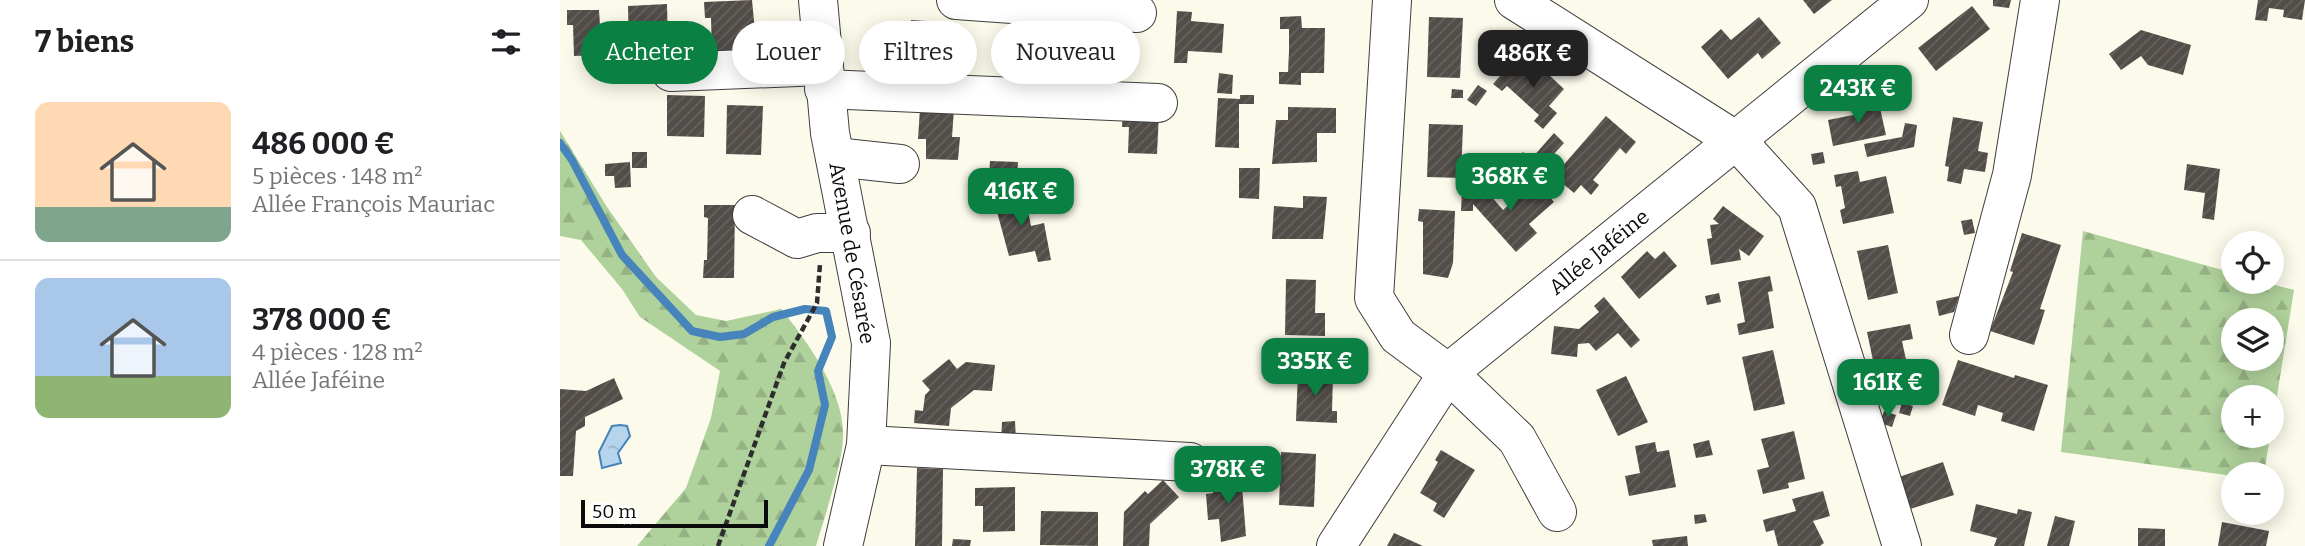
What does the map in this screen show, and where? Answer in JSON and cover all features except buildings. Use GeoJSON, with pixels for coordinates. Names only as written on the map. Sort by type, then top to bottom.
{"type":"FeatureCollection","features":[{"type":"Feature","properties":{"kind":"street","name":"Avenue de Césarée"},"geometry":{"type":"LineString","coordinates":[[818,0],[819,21]]}},
{"type":"Feature","properties":{"kind":"street"},"geometry":{"type":"LineString","coordinates":[[956,0],[1137,13]]}},
{"type":"Feature","properties":{"kind":"street"},"geometry":{"type":"LineString","coordinates":[[1392,0],[1374,298],[1398,336],[1448,373],[1517,439],[1557,512]]}},
{"type":"Feature","properties":{"kind":"street"},"geometry":{"type":"LineString","coordinates":[[1514,0],[1738,142],[1797,207],[1902,546]]}},
{"type":"Feature","properties":{"kind":"street","name":"Allée Jaféine"},"geometry":{"type":"LineString","coordinates":[[1336,546],[1448,373],[1738,142],[1909,0]]}},
{"type":"Feature","properties":{"kind":"street"},"geometry":{"type":"LineString","coordinates":[[1969,335],[2012,175],[2039,0]]}},
{"type":"Feature","properties":{"kind":"street"},"geometry":{"type":"LineString","coordinates":[[845,80],[1158,103]]}},
{"type":"Feature","properties":{"kind":"street","name":"Avenue de Césarée"},"geometry":{"type":"LineString","coordinates":[[824,84],[870,343],[866,445],[843,546]]}},
{"type":"Feature","properties":{"kind":"street"},"geometry":{"type":"LineString","coordinates":[[835,157],[900,164]]}},
{"type":"Feature","properties":{"kind":"street"},"geometry":{"type":"LineString","coordinates":[[752,215],[797,239],[817,233],[851,233]]}},
{"type":"Feature","properties":{"kind":"street"},"geometry":{"type":"LineString","coordinates":[[866,445],[1189,462]]}},
{"type":"Feature","properties":{"kind":"path"},"geometry":{"type":"LineString","coordinates":[[718,546],[784,363],[817,303]]}},
{"type":"Feature","properties":{"kind":"green space"},"geometry":{"type":"Polygon","coordinates":[[[560,131],[607,207],[656,277],[696,315],[726,321],[781,309],[813,352],[838,403],[843,437],[837,475],[816,546],[637,546],[686,488],[711,418],[720,371],[640,317],[622,289],[581,240],[560,236],[560,131]]]}},
{"type":"Feature","properties":{"kind":"green space"},"geometry":{"type":"Polygon","coordinates":[[[2083,231],[2221,270],[2221,294],[2284,294],[2284,287],[2294,290],[2284,352],[2284,308],[2221,308],[2221,371],[2281,371],[2279,385],[2221,385],[2221,448],[2268,448],[2266,462],[2221,462],[2221,474],[2061,452],[2083,231]]]}},
{"type":"Feature","properties":{"kind":"water"},"geometry":{"type":"Polygon","coordinates":[[[612,426],[627,426],[630,436],[618,453],[621,463],[602,468],[599,452],[612,426]]]}},
{"type":"Feature","properties":{"kind":"waterway"},"geometry":{"type":"LineString","coordinates":[[560,143],[572,160],[622,255],[692,331],[720,337],[744,334],[773,317],[805,309],[826,311],[832,337],[818,371],[825,405],[809,470],[769,546]]}}]}
